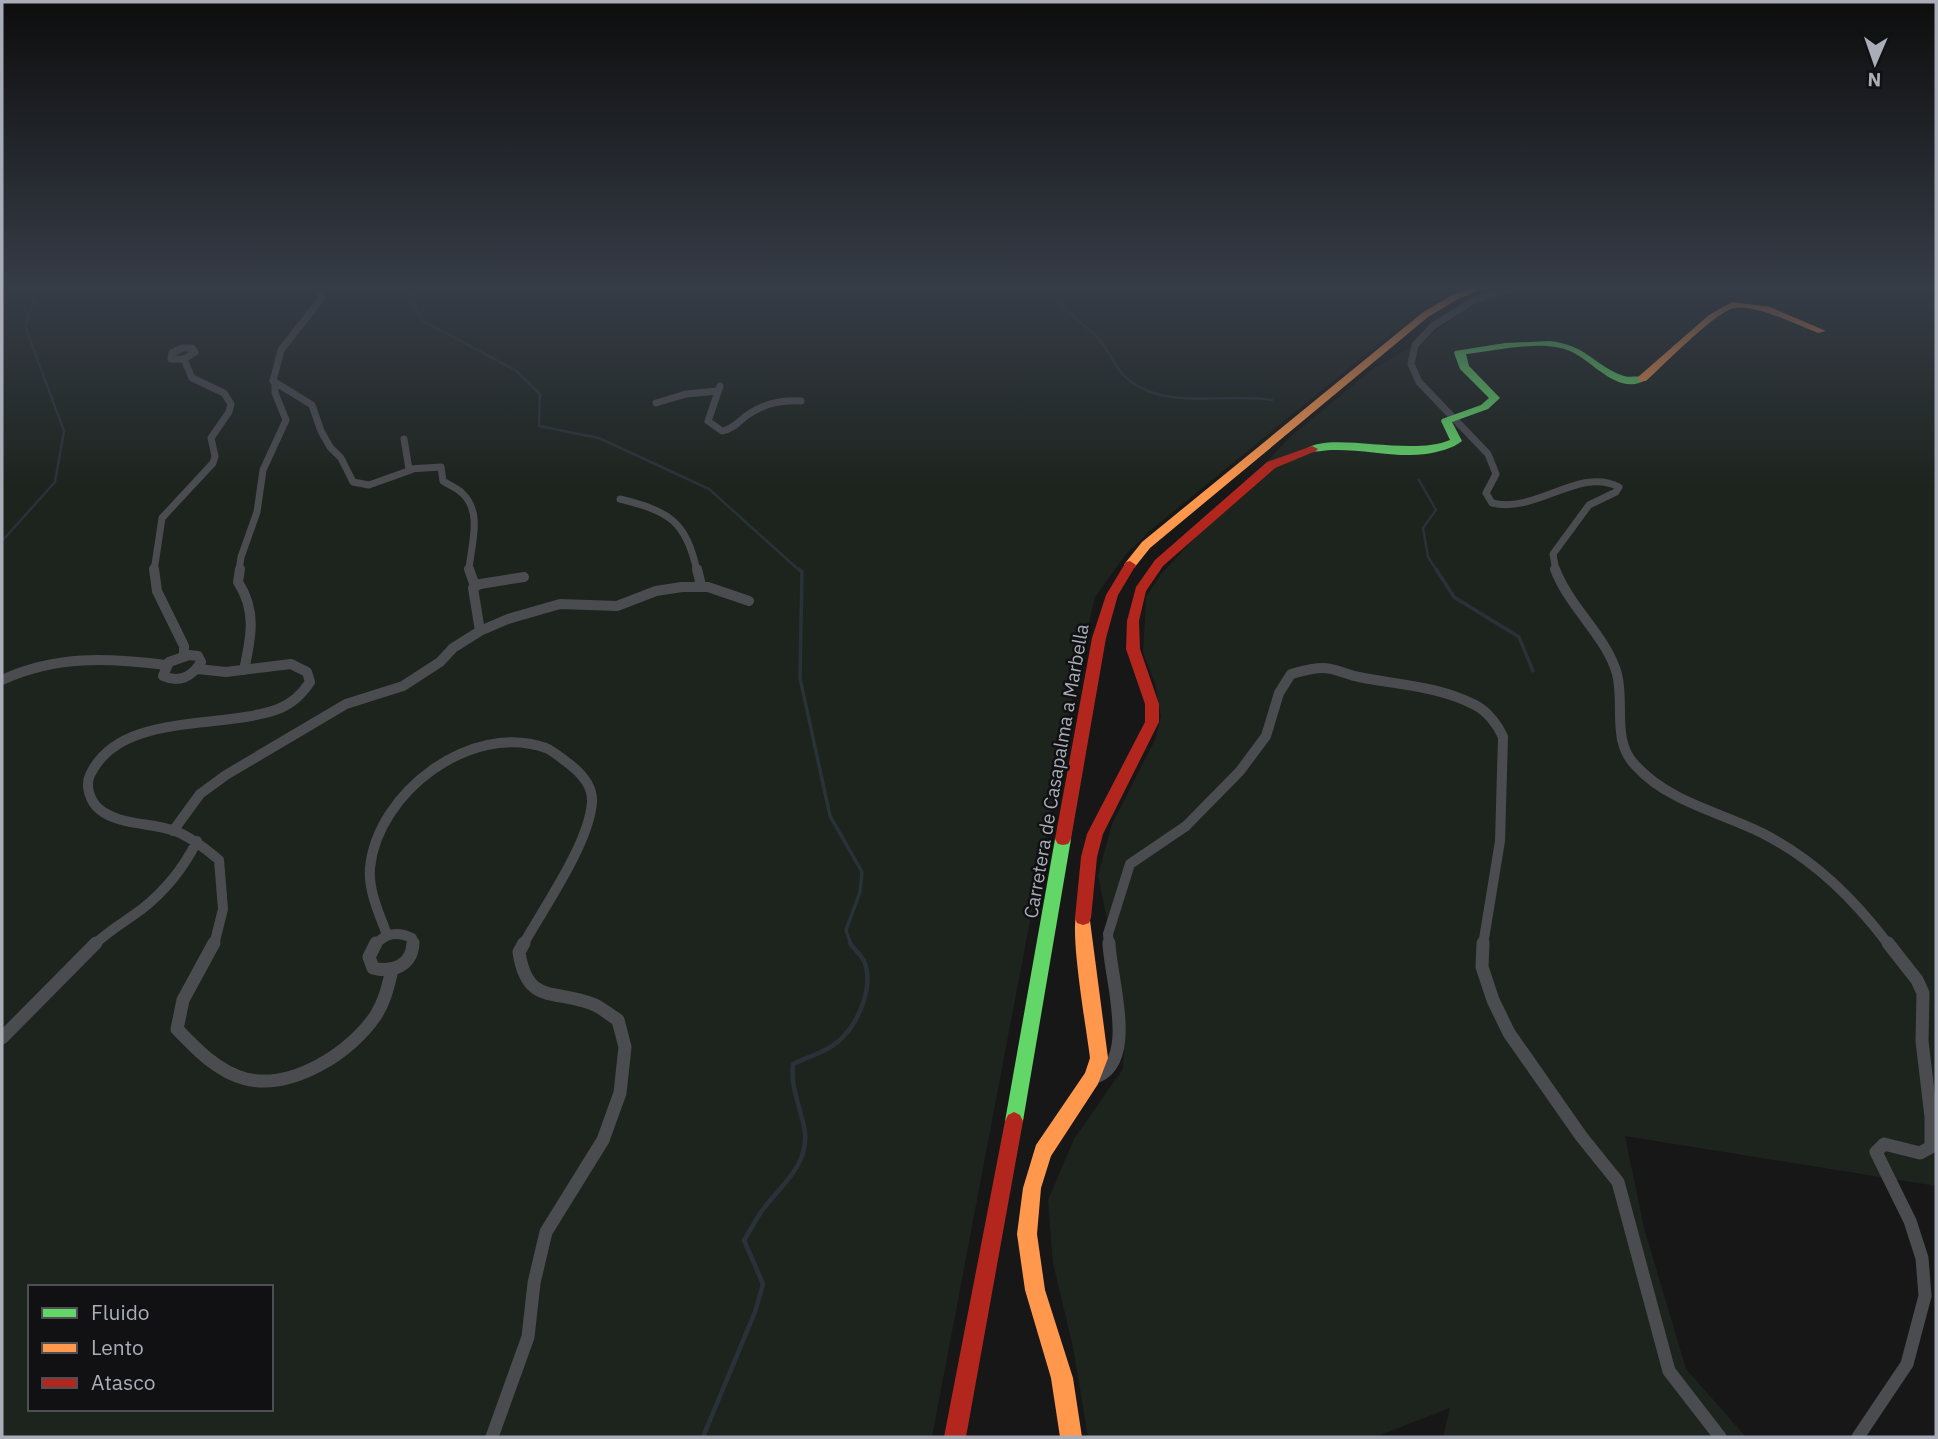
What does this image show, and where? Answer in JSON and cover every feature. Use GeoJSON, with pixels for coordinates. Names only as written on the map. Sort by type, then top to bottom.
{"type":"FeatureCollection","features":[{"type":"Feature","properties":{"kind":"street"},"geometry":{"type":"LineString","coordinates":[[244,670],[252,611],[250,597],[238,582],[241,557],[257,512],[263,470],[286,420],[286,414],[273,387],[273,374],[280,353]]}},
{"type":"Feature","properties":{"kind":"street","name":"Carretera de Casapalma a Marbella"},"geometry":{"type":"LineString","coordinates":[[955,1437],[989,1262],[1095,654],[1103,619],[1115,587],[1122,572],[1146,544],[1379,353]]}},
{"type":"Feature","properties":{"kind":"street"},"geometry":{"type":"LineString","coordinates":[[1411,353],[1409,358],[1415,377],[1430,398],[1466,427],[1490,457],[1496,474],[1486,497],[1496,506],[1512,508],[1594,482],[1609,481],[1618,485],[1616,492],[1589,505],[1553,554],[1553,562],[1567,591],[1615,665],[1620,685],[1619,735],[1633,764],[1650,779],[1694,803],[1762,833],[1800,854],[1834,880],[1862,910],[1922,989],[1922,1050],[1927,1067],[1931,1147],[1920,1153],[1884,1144],[1876,1152],[1910,1220],[1922,1258],[1925,1296],[1907,1364],[1858,1437]]}},
{"type":"Feature","properties":{"kind":"street"},"geometry":{"type":"LineString","coordinates":[[1071,1437],[1062,1378],[1035,1290],[1027,1234],[1032,1188],[1043,1152],[1092,1078],[1099,1058],[1084,947],[1089,857],[1095,834],[1112,797],[1152,722],[1152,704],[1133,649],[1133,621],[1140,590],[1159,563],[1271,465],[1284,457],[1316,447],[1345,445],[1416,451],[1444,449],[1455,440],[1446,421],[1451,416],[1485,409],[1495,398],[1491,390],[1463,366],[1460,353]]}},
{"type":"Feature","properties":{"kind":"street"},"geometry":{"type":"LineString","coordinates":[[1580,353],[1607,373],[1632,382],[1646,378],[1673,353]]}},
{"type":"Feature","properties":{"kind":"street"},"geometry":{"type":"LineString","coordinates":[[184,359],[192,378],[224,393],[231,404],[229,412],[211,438],[215,456],[213,463],[162,519],[154,582],[184,646],[184,655]]}},
{"type":"Feature","properties":{"kind":"street"},"geometry":{"type":"LineString","coordinates":[[275,384],[309,401],[321,431],[330,447],[341,458],[352,482],[369,485],[411,470],[440,467],[443,481],[465,495],[476,521],[468,570],[471,583],[475,586]]}},
{"type":"Feature","properties":{"kind":"street"},"geometry":{"type":"LineString","coordinates":[[656,403],[686,394],[719,389],[708,421],[722,431],[732,430],[758,408],[773,403],[801,401]]}},
{"type":"Feature","properties":{"kind":"street"},"geometry":{"type":"LineString","coordinates":[[404,439],[407,466],[411,470]]}},
{"type":"Feature","properties":{"kind":"street"},"geometry":{"type":"LineString","coordinates":[[620,499],[658,510],[683,530],[689,541],[700,581],[698,586]]}},
{"type":"Feature","properties":{"kind":"street"},"geometry":{"type":"LineString","coordinates":[[480,631],[481,623],[472,590],[475,586],[524,577]]}},
{"type":"Feature","properties":{"kind":"street"},"geometry":{"type":"LineString","coordinates":[[173,831],[200,794],[212,784],[346,704],[403,686],[480,631],[539,608],[581,604],[617,606],[656,591],[698,586],[730,592],[749,601]]}},
{"type":"Feature","properties":{"kind":"street"},"geometry":{"type":"LineString","coordinates":[[2,680],[24,668],[61,659],[117,660],[166,665],[184,655],[194,655],[200,659],[198,669]]}},
{"type":"Feature","properties":{"kind":"street"},"geometry":{"type":"LineString","coordinates":[[166,665],[163,676],[174,680],[190,675],[198,669],[244,670],[292,664],[307,672],[310,682],[301,696],[278,709],[252,716],[154,730],[127,737],[107,750],[94,764],[88,779],[88,793],[98,808],[123,821],[173,831],[197,841],[219,860],[224,898],[221,926],[184,992],[177,1011],[177,1029],[201,1054],[233,1074],[257,1081],[288,1077],[321,1064],[357,1038],[383,1003],[392,970]]}},
{"type":"Feature","properties":{"kind":"street"},"geometry":{"type":"LineString","coordinates":[[1092,1078],[1101,1076],[1113,1066],[1120,1035],[1117,998],[1110,970],[1108,934],[1129,864],[1186,825],[1216,799],[1266,736],[1279,693],[1292,674],[1326,668],[1358,677],[1434,691],[1475,705],[1492,720],[1503,737],[1500,841],[1483,937],[1482,967],[1489,989],[1509,1033],[1581,1136],[1618,1182],[1669,1371],[1720,1437]]}},
{"type":"Feature","properties":{"kind":"street"},"geometry":{"type":"LineString","coordinates":[[387,935],[369,871],[373,845],[379,830],[396,806],[421,779],[449,760],[494,742],[550,750],[569,762],[587,780],[592,800],[589,824],[519,952],[520,973],[531,987],[595,1005],[618,1020],[625,1047],[620,1093],[603,1140],[546,1232],[534,1283],[528,1337],[492,1437]]}},
{"type":"Feature","properties":{"kind":"street"},"geometry":{"type":"LineString","coordinates":[[2,1038],[102,937],[154,898],[188,859],[197,841]]}},
{"type":"Feature","properties":{"kind":"street"},"geometry":{"type":"LineString","coordinates":[[401,933],[412,938],[414,950],[406,962],[392,970],[378,971],[370,963],[370,951],[387,935],[401,933]]}},
{"type":"Feature","properties":{"kind":"shaded area"},"geometry":{"type":"Polygon","coordinates":[[[2,353],[1367,353],[1152,529],[1126,554],[1095,597],[1077,673],[932,1437],[2,1437],[2,353]]]}},
{"type":"Feature","properties":{"kind":"shaded area"},"geometry":{"type":"Polygon","coordinates":[[[1400,353],[1936,353],[1936,1186],[1625,1136],[1644,1228],[1686,1369],[1746,1437],[1443,1437],[1450,1408],[1375,1437],[1088,1437],[1073,1347],[1053,1263],[1048,1200],[1074,1139],[1123,1069],[1125,1009],[1098,875],[1112,824],[1155,740],[1161,716],[1155,683],[1143,653],[1146,597],[1161,574],[1290,437],[1374,368],[1400,353]]]}},
{"type":"Feature","properties":{"kind":"waterway"},"geometry":{"type":"LineString","coordinates":[[2,541],[55,482],[64,431],[35,353]]}},
{"type":"Feature","properties":{"kind":"waterway"},"geometry":{"type":"LineString","coordinates":[[483,353],[515,370],[540,394],[539,426],[599,438],[709,489],[800,571]]}},
{"type":"Feature","properties":{"kind":"waterway"},"geometry":{"type":"LineString","coordinates":[[1108,353],[1125,377],[1145,390],[1162,396],[1272,400]]}},
{"type":"Feature","properties":{"kind":"waterway"},"geometry":{"type":"LineString","coordinates":[[1419,480],[1436,510],[1423,528],[1428,557],[1437,571]]}},
{"type":"Feature","properties":{"kind":"waterway"},"geometry":{"type":"LineString","coordinates":[[799,569],[802,572],[800,678],[830,816],[862,872],[860,892],[846,930],[851,944]]}},
{"type":"Feature","properties":{"kind":"waterway"},"geometry":{"type":"LineString","coordinates":[[1436,569],[1454,597],[1519,637],[1533,671]]}},
{"type":"Feature","properties":{"kind":"waterway"},"geometry":{"type":"LineString","coordinates":[[703,1437],[755,1312],[763,1284],[744,1240],[761,1212],[791,1176],[805,1145],[804,1124],[793,1082],[793,1064],[826,1050],[837,1042],[849,1031],[863,1002],[867,970],[863,959],[851,944]]}},
{"type":"Feature","properties":{"kind":"traffic: fast"},"geometry":{"type":"LineString","coordinates":[[1312,449],[1349,447],[1425,451],[1456,441],[1446,421],[1485,407],[1495,398],[1464,367],[1459,353]]}},
{"type":"Feature","properties":{"kind":"traffic: fast"},"geometry":{"type":"LineString","coordinates":[[1581,353],[1614,376],[1642,379]]}},
{"type":"Feature","properties":{"kind":"traffic: fast"},"geometry":{"type":"LineString","coordinates":[[1014,1121],[1063,839]]}},
{"type":"Feature","properties":{"kind":"traffic: slow"},"geometry":{"type":"LineString","coordinates":[[1130,565],[1146,545],[1379,353]]}},
{"type":"Feature","properties":{"kind":"traffic: slow"},"geometry":{"type":"LineString","coordinates":[[1642,379],[1671,353]]}},
{"type":"Feature","properties":{"kind":"traffic: slow"},"geometry":{"type":"LineString","coordinates":[[1071,1437],[1062,1378],[1035,1290],[1027,1234],[1032,1188],[1043,1152],[1092,1078],[1099,1058],[1084,947],[1083,918]]}},
{"type":"Feature","properties":{"kind":"traffic: jam"},"geometry":{"type":"LineString","coordinates":[[1083,918],[1089,857],[1095,834],[1152,722],[1152,704],[1133,649],[1133,621],[1140,590],[1159,563],[1271,465],[1312,449]]}},
{"type":"Feature","properties":{"kind":"traffic: jam"},"geometry":{"type":"LineString","coordinates":[[1063,839],[1099,638],[1112,595],[1130,565]]}},
{"type":"Feature","properties":{"kind":"traffic: jam"},"geometry":{"type":"LineString","coordinates":[[955,1437],[1014,1121]]}}]}
